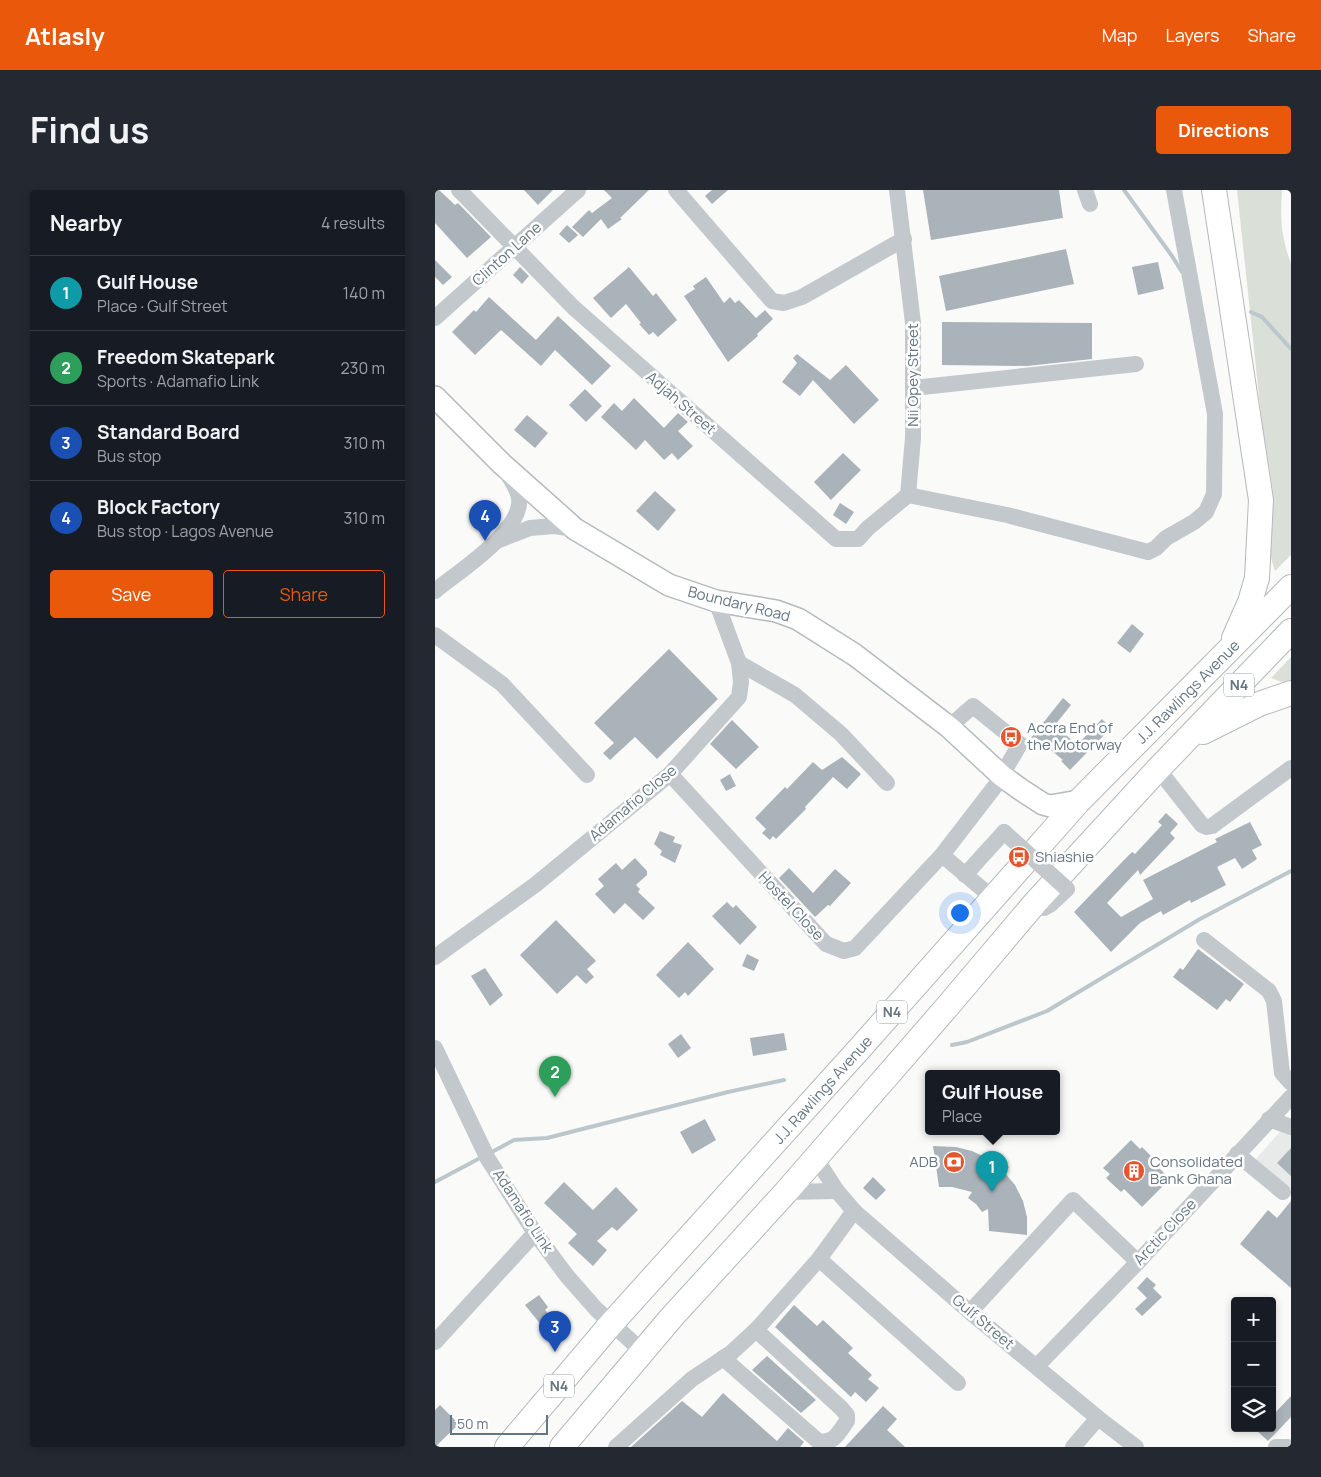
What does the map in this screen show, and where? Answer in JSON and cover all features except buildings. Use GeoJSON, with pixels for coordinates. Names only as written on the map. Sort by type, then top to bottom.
{"type":"FeatureCollection","features":[{"type":"Feature","properties":{"kind":"highway"},"geometry":{"type":"LineString","coordinates":[[1214,190],[1261,500],[1257,578],[1250,602],[1228,652]]}},
{"type":"Feature","properties":{"kind":"highway","name":"J.J. Rawlings Avenue"},"geometry":{"type":"LineString","coordinates":[[507,1447],[611,1324],[1079,801],[1291,588]]}},
{"type":"Feature","properties":{"kind":"highway","name":"J.J. Rawlings Avenue"},"geometry":{"type":"LineString","coordinates":[[562,1447],[671,1318],[786,1192],[941,1015],[1035,903],[1079,865],[1158,769],[1291,631]]}},
{"type":"Feature","properties":{"kind":"highway"},"geometry":{"type":"LineString","coordinates":[[1187,739],[1259,704],[1291,693]]}},
{"type":"Feature","properties":{"kind":"main road","name":"Boundary Road"},"geometry":{"type":"LineString","coordinates":[[435,397],[502,464],[575,529],[669,585],[716,600],[776,611],[805,623],[855,655],[949,727],[1002,776],[1043,804],[1050,806],[1079,801]]}},
{"type":"Feature","properties":{"kind":"street","name":"Adjah Street"},"geometry":{"type":"LineString","coordinates":[[459,190],[573,307],[835,539],[858,539],[868,528],[908,495]]}},
{"type":"Feature","properties":{"kind":"street","name":"Clinton Lane"},"geometry":{"type":"LineString","coordinates":[[435,318],[578,190]]}},
{"type":"Feature","properties":{"kind":"street"},"geometry":{"type":"LineString","coordinates":[[676,190],[772,301],[784,303],[802,297],[904,239]]}},
{"type":"Feature","properties":{"kind":"street","name":"Nii Opey Street"},"geometry":{"type":"LineString","coordinates":[[897,190],[913,323],[913,438],[908,495]]}},
{"type":"Feature","properties":{"kind":"street"},"geometry":{"type":"LineString","coordinates":[[908,495],[1007,515],[1148,552],[1206,512],[1214,494],[1215,414],[1174,190]]}},
{"type":"Feature","properties":{"kind":"street"},"geometry":{"type":"LineString","coordinates":[[913,388],[1136,364]]}},
{"type":"Feature","properties":{"kind":"street"},"geometry":{"type":"LineString","coordinates":[[435,591],[497,541],[513,521],[520,503],[515,486],[502,464]]}},
{"type":"Feature","properties":{"kind":"street"},"geometry":{"type":"LineString","coordinates":[[497,541],[530,528],[554,526],[575,529]]}},
{"type":"Feature","properties":{"kind":"street","name":"Adamafio Close"},"geometry":{"type":"LineString","coordinates":[[435,957],[535,885],[670,774],[739,697],[741,682],[739,663],[716,600]]}},
{"type":"Feature","properties":{"kind":"street"},"geometry":{"type":"LineString","coordinates":[[435,635],[502,684],[587,775]]}},
{"type":"Feature","properties":{"kind":"street"},"geometry":{"type":"LineString","coordinates":[[739,663],[795,695],[841,734],[887,783]]}},
{"type":"Feature","properties":{"kind":"street","name":"Hostel Close"},"geometry":{"type":"LineString","coordinates":[[670,774],[826,944],[844,952],[855,948],[942,855],[1002,776],[1020,744],[973,706],[949,727]]}},
{"type":"Feature","properties":{"kind":"street"},"geometry":{"type":"LineString","coordinates":[[1158,769],[1202,825],[1207,827],[1212,826],[1291,768]]}},
{"type":"Feature","properties":{"kind":"street"},"geometry":{"type":"LineString","coordinates":[[965,875],[1004,832],[1067,889],[1044,908],[1035,903]]}},
{"type":"Feature","properties":{"kind":"street"},"geometry":{"type":"LineString","coordinates":[[942,855],[993,898]]}},
{"type":"Feature","properties":{"kind":"street"},"geometry":{"type":"LineString","coordinates":[[1204,940],[1269,991],[1274,1001],[1282,1073],[1291,1083]]}},
{"type":"Feature","properties":{"kind":"street","name":"Adamafio Link"},"geometry":{"type":"LineString","coordinates":[[435,1048],[489,1159],[535,1233],[567,1276],[611,1324],[643,1352]]}},
{"type":"Feature","properties":{"kind":"street","name":"Arctic Close"},"geometry":{"type":"LineString","coordinates":[[1037,1366],[1138,1262],[1291,1096]]}},
{"type":"Feature","properties":{"kind":"street"},"geometry":{"type":"LineString","coordinates":[[1269,1119],[1291,1127]]}},
{"type":"Feature","properties":{"kind":"street"},"geometry":{"type":"LineString","coordinates":[[1237,1154],[1283,1192]]}},
{"type":"Feature","properties":{"kind":"street","name":"Gulf Street"},"geometry":{"type":"LineString","coordinates":[[815,1157],[837,1191],[854,1211],[970,1312],[1136,1447]]}},
{"type":"Feature","properties":{"kind":"street"},"geometry":{"type":"LineString","coordinates":[[786,1192],[837,1191]]}},
{"type":"Feature","properties":{"kind":"street"},"geometry":{"type":"LineString","coordinates":[[970,1312],[1073,1200],[1138,1262]]}},
{"type":"Feature","properties":{"kind":"street"},"geometry":{"type":"LineString","coordinates":[[616,1447],[692,1379],[731,1353],[755,1330],[819,1259],[854,1211]]}},
{"type":"Feature","properties":{"kind":"street"},"geometry":{"type":"LineString","coordinates":[[435,1342],[535,1233]]}},
{"type":"Feature","properties":{"kind":"street"},"geometry":{"type":"LineString","coordinates":[[819,1259],[958,1382]]}},
{"type":"Feature","properties":{"kind":"street"},"geometry":{"type":"LineString","coordinates":[[723,1358],[817,1441],[826,1442],[833,1439],[847,1421],[847,1415],[755,1330]]}},
{"type":"Feature","properties":{"kind":"street"},"geometry":{"type":"LineString","coordinates":[[1073,1447],[1098,1418]]}},
{"type":"Feature","properties":{"kind":"street"},"geometry":{"type":"LineString","coordinates":[[1276,1447],[1288,1447]]}},
{"type":"Feature","properties":{"kind":"shaded area"},"geometry":{"type":"Polygon","coordinates":[[[1237,190],[1282,190],[1282,227],[1291,263],[1291,555],[1275,571],[1270,555],[1273,491],[1262,424],[1237,190]]]}},
{"type":"Feature","properties":{"kind":"shaded area"},"geometry":{"type":"Polygon","coordinates":[[[1291,657],[1291,680],[1282,682],[1271,678],[1291,657]]]}},
{"type":"Feature","properties":{"kind":"shaded area","name":"Consolidated Bank Ghana"},"geometry":{"type":"Polygon","coordinates":[[[1291,1119],[1291,1189],[1256,1159],[1291,1119]]]}},
{"type":"Feature","properties":{"kind":"waterway"},"geometry":{"type":"LineString","coordinates":[[1124,190],[1182,272]]}},
{"type":"Feature","properties":{"kind":"waterway"},"geometry":{"type":"LineString","coordinates":[[1251,312],[1262,317],[1291,349]]}},
{"type":"Feature","properties":{"kind":"waterway"},"geometry":{"type":"LineString","coordinates":[[952,1045],[967,1042],[1047,1011],[1200,919],[1291,871]]}},
{"type":"Feature","properties":{"kind":"waterway"},"geometry":{"type":"LineString","coordinates":[[490,1153],[514,1140],[547,1138],[728,1092],[784,1080]]}},
{"type":"Feature","properties":{"kind":"waterway"},"geometry":{"type":"LineString","coordinates":[[435,1182],[482,1157]]}},
{"type":"Feature","properties":{"kind":"place","name":"Block Factory"},"geometry":{"type":"Point","coordinates":[485,541]}},
{"type":"Feature","properties":{"kind":"place","name":"Accra End of the Motorway"},"geometry":{"type":"Point","coordinates":[1011,737]}},
{"type":"Feature","properties":{"kind":"place","name":"Shiashie"},"geometry":{"type":"Point","coordinates":[1019,857]}},
{"type":"Feature","properties":{"kind":"place","name":"Freedom Skatepark"},"geometry":{"type":"Point","coordinates":[555,1097]}},
{"type":"Feature","properties":{"kind":"place","name":"ADB"},"geometry":{"type":"Point","coordinates":[954,1162]}},
{"type":"Feature","properties":{"kind":"place","name":"Consolidated Bank Ghana"},"geometry":{"type":"Point","coordinates":[1134,1171]}},
{"type":"Feature","properties":{"kind":"place","name":"Gulf House"},"geometry":{"type":"Point","coordinates":[992,1192]}},
{"type":"Feature","properties":{"kind":"place","name":"Standard Board"},"geometry":{"type":"Point","coordinates":[555,1352]}}]}
